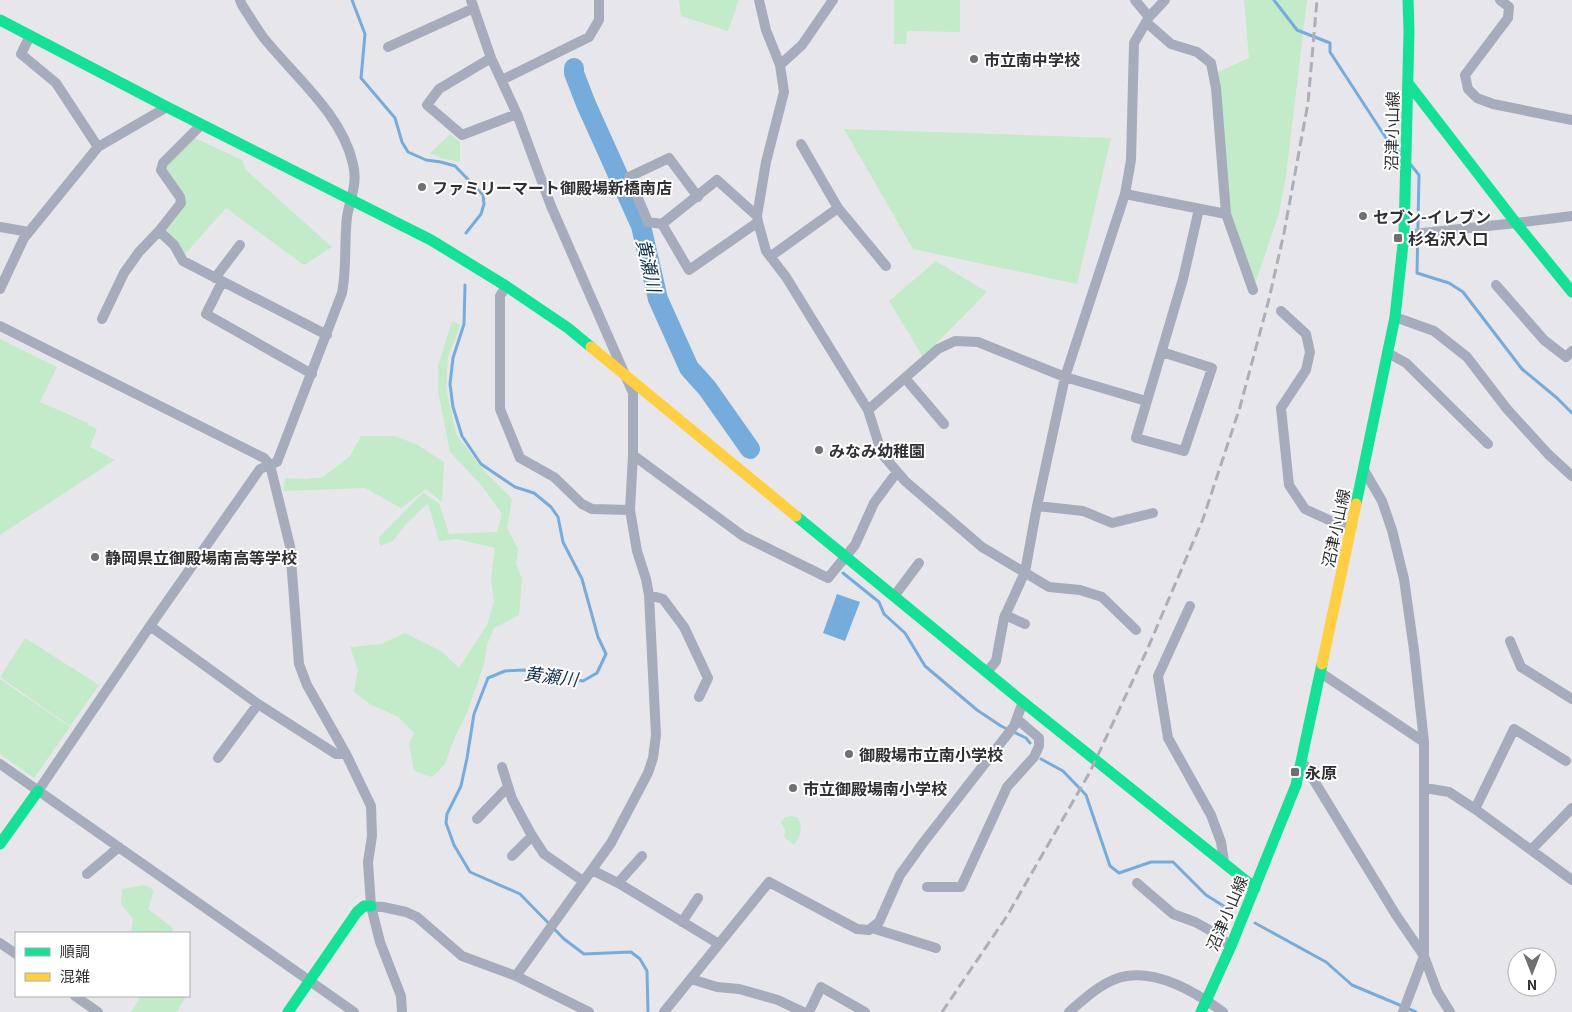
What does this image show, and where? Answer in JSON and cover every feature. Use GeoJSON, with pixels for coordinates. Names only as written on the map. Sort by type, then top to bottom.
{"type":"FeatureCollection","features":[{"type":"Feature","properties":{"kind":"street"},"geometry":{"type":"LineString","coordinates":[[0,844],[260,469],[277,462],[342,293],[348,215],[355,187],[354,165],[343,133],[326,110],[263,36],[240,0]]}},
{"type":"Feature","properties":{"kind":"street"},"geometry":{"type":"LineString","coordinates":[[502,80],[589,37],[599,20],[599,0]]}},
{"type":"Feature","properties":{"kind":"street"},"geometry":{"type":"LineString","coordinates":[[759,0],[766,30],[780,65],[784,92],[766,162],[757,219],[766,251],[822,333],[868,410],[882,454],[905,481],[982,547],[1049,587],[1080,590],[1102,597],[1136,630]]}},
{"type":"Feature","properties":{"kind":"street"},"geometry":{"type":"LineString","coordinates":[[780,65],[802,45],[833,0]]}},
{"type":"Feature","properties":{"kind":"street"},"geometry":{"type":"LineString","coordinates":[[1136,0],[1148,20],[1171,44],[1197,52],[1211,63],[1216,88],[1226,214],[1253,290]]}},
{"type":"Feature","properties":{"kind":"street"},"geometry":{"type":"LineString","coordinates":[[987,672],[996,661],[1005,615],[1025,572],[1037,506],[1065,377],[1125,194],[1131,160],[1134,43],[1148,20],[1165,0]]}},
{"type":"Feature","properties":{"kind":"street","name":"沼津小山線"},"geometry":{"type":"LineString","coordinates":[[1201,1012],[1231,946],[1296,785],[1388,353],[1395,317],[1404,234],[1409,31],[1408,0]]}},
{"type":"Feature","properties":{"kind":"street","name":"沼津小山線"},"geometry":{"type":"LineString","coordinates":[[1409,31],[1418,0]]}},
{"type":"Feature","properties":{"kind":"street"},"geometry":{"type":"LineString","coordinates":[[1500,0],[1509,8],[1508,18],[1465,75],[1468,89],[1477,98],[1493,104],[1572,120]]}},
{"type":"Feature","properties":{"kind":"street"},"geometry":{"type":"LineString","coordinates":[[388,47],[472,4],[492,58],[517,114],[551,206],[633,393],[633,455],[630,510],[637,551],[649,595],[656,735],[653,758],[648,774],[611,842],[516,976]]}},
{"type":"Feature","properties":{"kind":"street"},"geometry":{"type":"LineString","coordinates":[[0,20],[202,125],[431,240],[506,286],[568,328],[987,672],[1254,888]]}},
{"type":"Feature","properties":{"kind":"street"},"geometry":{"type":"LineString","coordinates":[[30,36],[21,54],[56,83],[98,147]]}},
{"type":"Feature","properties":{"kind":"street"},"geometry":{"type":"LineString","coordinates":[[492,58],[439,89],[427,105],[462,136],[517,114]]}},
{"type":"Feature","properties":{"kind":"street"},"geometry":{"type":"LineString","coordinates":[[1408,83],[1516,224],[1572,292]]}},
{"type":"Feature","properties":{"kind":"street"},"geometry":{"type":"LineString","coordinates":[[0,289],[24,238],[98,147],[167,107]]}},
{"type":"Feature","properties":{"kind":"street"},"geometry":{"type":"LineString","coordinates":[[102,319],[124,273],[139,252],[159,231],[181,203],[180,197],[161,170],[163,163],[202,125]]}},
{"type":"Feature","properties":{"kind":"street"},"geometry":{"type":"LineString","coordinates":[[802,144],[838,208],[886,266]]}},
{"type":"Feature","properties":{"kind":"street"},"geometry":{"type":"LineString","coordinates":[[698,197],[669,158],[629,177],[648,222],[662,224],[698,197],[717,180],[757,219]]}},
{"type":"Feature","properties":{"kind":"street"},"geometry":{"type":"LineString","coordinates":[[1125,194],[1226,214]]}},
{"type":"Feature","properties":{"kind":"street"},"geometry":{"type":"LineString","coordinates":[[771,256],[838,208]]}},
{"type":"Feature","properties":{"kind":"street"},"geometry":{"type":"LineString","coordinates":[[1162,352],[1212,368],[1184,451],[1136,438],[1183,279],[1199,209]]}},
{"type":"Feature","properties":{"kind":"street"},"geometry":{"type":"LineString","coordinates":[[1404,234],[1516,224],[1572,216]]}},
{"type":"Feature","properties":{"kind":"street"},"geometry":{"type":"LineString","coordinates":[[662,224],[689,270],[757,219]]}},
{"type":"Feature","properties":{"kind":"street"},"geometry":{"type":"LineString","coordinates":[[0,227],[29,232]]}},
{"type":"Feature","properties":{"kind":"street"},"geometry":{"type":"LineString","coordinates":[[159,231],[174,245],[183,261],[327,335]]}},
{"type":"Feature","properties":{"kind":"street"},"geometry":{"type":"LineString","coordinates":[[240,245],[218,280],[206,314],[312,374]]}},
{"type":"Feature","properties":{"kind":"street"},"geometry":{"type":"LineString","coordinates":[[1496,285],[1544,340],[1566,357],[1572,352]]}},
{"type":"Feature","properties":{"kind":"street"},"geometry":{"type":"LineString","coordinates":[[506,286],[500,296],[500,410],[520,458],[554,477],[582,504],[592,509],[630,510]]}},
{"type":"Feature","properties":{"kind":"street"},"geometry":{"type":"LineString","coordinates":[[1281,311],[1306,334],[1310,352],[1306,370],[1281,408],[1289,485],[1305,509],[1331,520],[1352,526]]}},
{"type":"Feature","properties":{"kind":"street"},"geometry":{"type":"LineString","coordinates":[[1395,317],[1434,331],[1467,357],[1507,409],[1548,454],[1572,476]]}},
{"type":"Feature","properties":{"kind":"street"},"geometry":{"type":"LineString","coordinates":[[0,326],[264,458],[270,465],[290,546],[299,664],[307,685],[346,754],[371,806],[372,836],[368,862],[371,906],[380,942],[401,996],[402,1012]]}},
{"type":"Feature","properties":{"kind":"street"},"geometry":{"type":"LineString","coordinates":[[868,410],[938,349],[955,341],[978,342],[1065,377],[1146,401]]}},
{"type":"Feature","properties":{"kind":"street"},"geometry":{"type":"LineString","coordinates":[[1388,353],[1406,363],[1488,444]]}},
{"type":"Feature","properties":{"kind":"street"},"geometry":{"type":"LineString","coordinates":[[905,378],[944,424]]}},
{"type":"Feature","properties":{"kind":"street"},"geometry":{"type":"LineString","coordinates":[[633,455],[743,536],[828,578],[855,545],[874,503],[897,472]]}},
{"type":"Feature","properties":{"kind":"street"},"geometry":{"type":"LineString","coordinates":[[1364,470],[1382,501],[1392,530],[1404,579],[1424,742],[1424,956],[1403,1012]]}},
{"type":"Feature","properties":{"kind":"street"},"geometry":{"type":"LineString","coordinates":[[1037,506],[1083,511],[1112,523],[1153,513]]}},
{"type":"Feature","properties":{"kind":"street"},"geometry":{"type":"LineString","coordinates":[[895,596],[919,563]]}},
{"type":"Feature","properties":{"kind":"street"},"geometry":{"type":"LineString","coordinates":[[649,595],[664,599],[684,627],[708,678],[699,697]]}},
{"type":"Feature","properties":{"kind":"street"},"geometry":{"type":"LineString","coordinates":[[1190,606],[1158,676],[1168,738],[1211,815],[1224,862]]}},
{"type":"Feature","properties":{"kind":"street"},"geometry":{"type":"LineString","coordinates":[[1005,615],[1026,624]]}},
{"type":"Feature","properties":{"kind":"street"},"geometry":{"type":"LineString","coordinates":[[150,626],[258,704],[336,754],[346,754]]}},
{"type":"Feature","properties":{"kind":"street"},"geometry":{"type":"LineString","coordinates":[[1510,641],[1521,667],[1572,699]]}},
{"type":"Feature","properties":{"kind":"street"},"geometry":{"type":"LineString","coordinates":[[1321,674],[1424,742]]}},
{"type":"Feature","properties":{"kind":"street"},"geometry":{"type":"LineString","coordinates":[[664,1012],[769,882],[857,929],[869,930],[879,922],[900,875],[1005,738],[1015,723],[1024,702]]}},
{"type":"Feature","properties":{"kind":"street"},"geometry":{"type":"LineString","coordinates":[[218,758],[258,704]]}},
{"type":"Feature","properties":{"kind":"street"},"geometry":{"type":"LineString","coordinates":[[927,887],[961,887],[1007,787],[1034,757],[1039,746],[1039,738],[1015,723]]}},
{"type":"Feature","properties":{"kind":"street"},"geometry":{"type":"LineString","coordinates":[[1475,809],[1514,729],[1566,761]]}},
{"type":"Feature","properties":{"kind":"street"},"geometry":{"type":"LineString","coordinates":[[1302,761],[1396,915],[1424,956],[1437,991],[1450,1012]]}},
{"type":"Feature","properties":{"kind":"street"},"geometry":{"type":"LineString","coordinates":[[0,764],[354,1012]]}},
{"type":"Feature","properties":{"kind":"street"},"geometry":{"type":"LineString","coordinates":[[502,767],[512,799],[544,854],[583,881]]}},
{"type":"Feature","properties":{"kind":"street"},"geometry":{"type":"LineString","coordinates":[[477,819],[508,787]]}},
{"type":"Feature","properties":{"kind":"street"},"geometry":{"type":"LineString","coordinates":[[1425,788],[1449,792],[1572,880]]}},
{"type":"Feature","properties":{"kind":"street"},"geometry":{"type":"LineString","coordinates":[[1531,850],[1572,808]]}},
{"type":"Feature","properties":{"kind":"street"},"geometry":{"type":"LineString","coordinates":[[512,856],[532,836]]}},
{"type":"Feature","properties":{"kind":"street"},"geometry":{"type":"LineString","coordinates":[[87,874],[119,847]]}},
{"type":"Feature","properties":{"kind":"street"},"geometry":{"type":"LineString","coordinates":[[618,883],[642,856]]}},
{"type":"Feature","properties":{"kind":"street"},"geometry":{"type":"LineString","coordinates":[[592,870],[618,883],[719,944]]}},
{"type":"Feature","properties":{"kind":"street"},"geometry":{"type":"LineString","coordinates":[[1138,883],[1173,914],[1195,922],[1213,932],[1231,946]]}},
{"type":"Feature","properties":{"kind":"street"},"geometry":{"type":"LineString","coordinates":[[682,922],[698,898]]}},
{"type":"Feature","properties":{"kind":"street"},"geometry":{"type":"LineString","coordinates":[[288,1012],[357,912],[364,906],[383,907],[406,912],[417,917],[462,956],[516,976],[589,1012]]}},
{"type":"Feature","properties":{"kind":"street"},"geometry":{"type":"LineString","coordinates":[[872,928],[936,948]]}},
{"type":"Feature","properties":{"kind":"street"},"geometry":{"type":"LineString","coordinates":[[0,943],[15,953]]}},
{"type":"Feature","properties":{"kind":"street"},"geometry":{"type":"LineString","coordinates":[[1069,1012],[1085,998],[1106,984],[1126,976],[1148,976],[1181,986],[1223,1012]]}},
{"type":"Feature","properties":{"kind":"street"},"geometry":{"type":"LineString","coordinates":[[691,979],[717,987],[747,991],[778,1000],[803,1012]]}},
{"type":"Feature","properties":{"kind":"street"},"geometry":{"type":"LineString","coordinates":[[809,1012],[821,987],[865,1012]]}},
{"type":"Feature","properties":{"kind":"street"},"geometry":{"type":"LineString","coordinates":[[76,997],[98,1012]]}},
{"type":"Feature","properties":{"kind":"green space"},"geometry":{"type":"Polygon","coordinates":[[[679,0],[739,0],[728,31],[681,16],[679,0]]]}},
{"type":"Feature","properties":{"kind":"green space"},"geometry":{"type":"Polygon","coordinates":[[[894,0],[960,0],[960,32],[907,31],[906,44],[894,44],[894,0]]]}},
{"type":"Feature","properties":{"kind":"green space"},"geometry":{"type":"Polygon","coordinates":[[[1244,0],[1307,0],[1286,176],[1279,213],[1253,290],[1231,217],[1216,73],[1249,58],[1244,0]]]}},
{"type":"Feature","properties":{"kind":"green space"},"geometry":{"type":"Polygon","coordinates":[[[844,129],[1111,138],[1077,284],[913,249],[844,129]]]}},
{"type":"Feature","properties":{"kind":"green space"},"geometry":{"type":"Polygon","coordinates":[[[450,134],[460,142],[460,162],[441,158],[430,153],[450,134]]]}},
{"type":"Feature","properties":{"kind":"green space"},"geometry":{"type":"Polygon","coordinates":[[[195,138],[242,160],[246,170],[332,247],[304,265],[226,208],[185,254],[165,228],[180,197],[163,169],[166,160],[195,138]]]}},
{"type":"Feature","properties":{"kind":"green space"},"geometry":{"type":"Polygon","coordinates":[[[936,261],[987,292],[923,357],[889,301],[936,261]]]}},
{"type":"Feature","properties":{"kind":"green space"},"geometry":{"type":"Polygon","coordinates":[[[452,321],[460,325],[448,357],[446,388],[456,434],[484,471],[512,499],[507,528],[518,549],[516,564],[522,579],[519,615],[494,628],[487,645],[484,664],[467,713],[455,737],[445,764],[432,777],[414,771],[409,744],[414,733],[398,717],[370,704],[354,692],[358,670],[350,647],[381,644],[405,633],[441,651],[459,668],[487,625],[494,602],[491,578],[495,548],[457,539],[439,541],[428,503],[406,524],[393,541],[380,546],[379,537],[423,493],[439,503],[449,534],[497,532],[502,514],[482,486],[450,452],[438,391],[438,366],[452,321]]]}},
{"type":"Feature","properties":{"kind":"green space"},"geometry":{"type":"Polygon","coordinates":[[[0,339],[57,367],[40,402],[88,423],[88,425],[97,429],[90,447],[115,460],[0,535],[0,339]]]}},
{"type":"Feature","properties":{"kind":"green space"},"geometry":{"type":"Polygon","coordinates":[[[361,436],[395,436],[418,445],[444,462],[442,502],[426,489],[401,508],[365,488],[283,491],[285,478],[305,479],[323,477],[350,456],[361,436]]]}},
{"type":"Feature","properties":{"kind":"green space"},"geometry":{"type":"Polygon","coordinates":[[[25,638],[99,685],[70,726],[0,677],[25,638]]]}},
{"type":"Feature","properties":{"kind":"green space"},"geometry":{"type":"Polygon","coordinates":[[[0,679],[70,727],[34,778],[0,754],[0,679]]]}},
{"type":"Feature","properties":{"kind":"green space"},"geometry":{"type":"Polygon","coordinates":[[[785,817],[797,817],[801,827],[800,835],[794,845],[784,837],[785,830],[781,822],[785,817]]]}},
{"type":"Feature","properties":{"kind":"green space"},"geometry":{"type":"Polygon","coordinates":[[[144,885],[154,890],[148,909],[173,928],[172,932],[131,932],[133,919],[121,904],[122,889],[144,885]]]}},
{"type":"Feature","properties":{"kind":"green space"},"geometry":{"type":"Polygon","coordinates":[[[140,997],[185,997],[177,1012],[131,1012],[140,997]]]}},
{"type":"Feature","properties":{"kind":"water"},"geometry":{"type":"Polygon","coordinates":[[[837,594],[860,602],[845,641],[823,633],[837,594]]]}},
{"type":"Feature","properties":{"kind":"waterway","name":"黄瀬川"},"geometry":{"type":"LineString","coordinates":[[352,0],[365,34],[361,78],[395,118],[402,142],[408,152],[426,160],[455,166],[483,195],[484,204],[481,214],[466,233]]}},
{"type":"Feature","properties":{"kind":"waterway"},"geometry":{"type":"LineString","coordinates":[[1274,0],[1297,30],[1330,43],[1330,52],[1386,138],[1402,155]]}},
{"type":"Feature","properties":{"kind":"waterway","name":"黄瀬川"},"geometry":{"type":"LineString","coordinates":[[574,68],[574,73],[586,104],[641,226],[658,299],[689,368],[707,388],[750,449]]}},
{"type":"Feature","properties":{"kind":"waterway"},"geometry":{"type":"LineString","coordinates":[[1411,165],[1419,175],[1417,273],[1449,283],[1463,292],[1522,369],[1572,413]]}},
{"type":"Feature","properties":{"kind":"waterway","name":"黄瀬川"},"geometry":{"type":"LineString","coordinates":[[465,285],[464,324],[453,358],[450,384],[453,407],[462,436],[481,464],[515,487],[534,493],[551,507],[558,517],[563,542],[582,579],[598,637],[606,654],[597,673],[583,681],[524,670],[505,671],[488,678],[474,714],[461,786],[447,814],[446,823],[454,845],[470,872],[520,894],[564,939],[584,954],[631,952],[640,959],[647,971],[648,1012]]}},
{"type":"Feature","properties":{"kind":"waterway"},"geometry":{"type":"LineString","coordinates":[[843,573],[879,602],[884,614],[905,633],[925,666],[977,710],[1001,726],[1026,738],[1030,743]]}},
{"type":"Feature","properties":{"kind":"waterway"},"geometry":{"type":"LineString","coordinates":[[1041,759],[1063,771],[1086,795],[1110,866],[1119,873],[1151,862],[1173,862],[1206,895],[1230,910]]}},
{"type":"Feature","properties":{"kind":"waterway"},"geometry":{"type":"LineString","coordinates":[[1255,923],[1326,962],[1352,985],[1416,1012]]}},
{"type":"Feature","properties":{"kind":"railway"},"geometry":{"type":"LineString","coordinates":[[942,1012],[1007,916],[1090,772],[1147,650],[1203,519],[1240,407],[1269,299],[1284,233],[1308,103],[1317,0]]}},
{"type":"Feature","properties":{"kind":"traffic: fast"},"geometry":{"type":"LineString","coordinates":[[1356,504],[1395,317],[1404,235],[1409,31],[1408,0]]}},
{"type":"Feature","properties":{"kind":"traffic: fast"},"geometry":{"type":"LineString","coordinates":[[0,20],[167,107],[431,240],[506,286],[568,328],[591,347]]}},
{"type":"Feature","properties":{"kind":"traffic: fast"},"geometry":{"type":"LineString","coordinates":[[1408,83],[1572,292]]}},
{"type":"Feature","properties":{"kind":"traffic: fast"},"geometry":{"type":"LineString","coordinates":[[796,516],[1023,702],[1255,888]]}},
{"type":"Feature","properties":{"kind":"traffic: fast"},"geometry":{"type":"LineString","coordinates":[[1201,1012],[1231,946],[1296,785],[1322,664]]}},
{"type":"Feature","properties":{"kind":"traffic: fast"},"geometry":{"type":"LineString","coordinates":[[0,844],[38,791]]}},
{"type":"Feature","properties":{"kind":"traffic: fast"},"geometry":{"type":"LineString","coordinates":[[288,1012],[357,912],[364,906],[371,906]]}},
{"type":"Feature","properties":{"kind":"traffic: slow"},"geometry":{"type":"LineString","coordinates":[[591,347],[796,516]]}},
{"type":"Feature","properties":{"kind":"traffic: slow"},"geometry":{"type":"LineString","coordinates":[[1322,664],[1356,504]]}},
{"type":"Feature","properties":{"kind":"place","name":"市立南中学校"},"geometry":{"type":"Point","coordinates":[974,59]}},
{"type":"Feature","properties":{"kind":"place","name":"ファミリーマート御殿場新橋南店"},"geometry":{"type":"Point","coordinates":[422,187]}},
{"type":"Feature","properties":{"kind":"place","name":"セブン-イレブン"},"geometry":{"type":"Point","coordinates":[1363,216]}},
{"type":"Feature","properties":{"kind":"place","name":"杉名沢入口"},"geometry":{"type":"Point","coordinates":[1398,238]}},
{"type":"Feature","properties":{"kind":"place","name":"みなみ幼稚園"},"geometry":{"type":"Point","coordinates":[819,450]}},
{"type":"Feature","properties":{"kind":"place","name":"静岡県立御殿場南高等学校"},"geometry":{"type":"Point","coordinates":[95,557]}},
{"type":"Feature","properties":{"kind":"place","name":"御殿場市立南小学校"},"geometry":{"type":"Point","coordinates":[849,754]}},
{"type":"Feature","properties":{"kind":"place","name":"永原"},"geometry":{"type":"Point","coordinates":[1295,772]}},
{"type":"Feature","properties":{"kind":"place","name":"市立御殿場南小学校"},"geometry":{"type":"Point","coordinates":[793,788]}}]}
